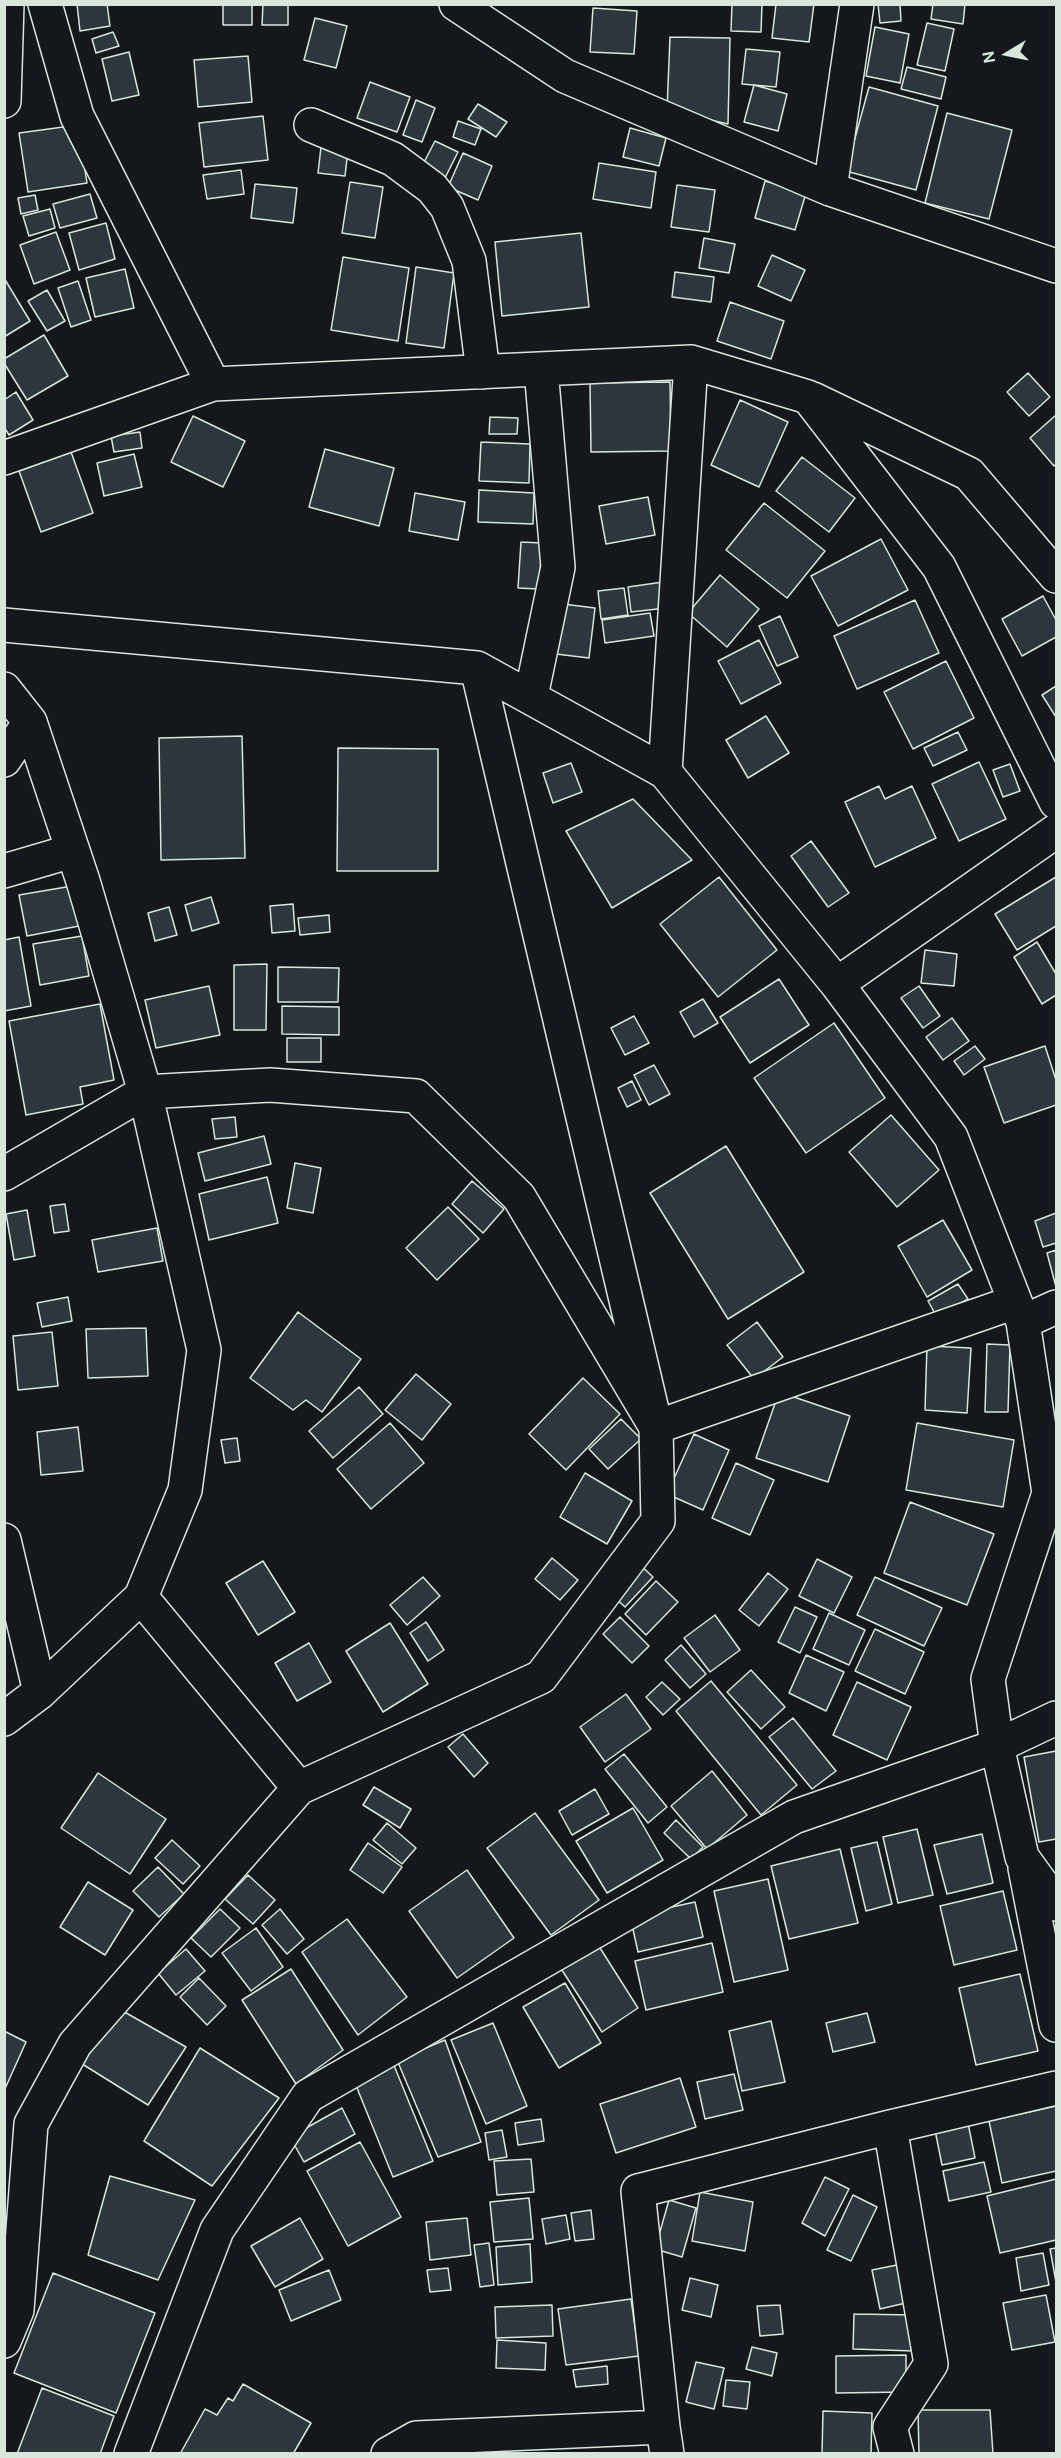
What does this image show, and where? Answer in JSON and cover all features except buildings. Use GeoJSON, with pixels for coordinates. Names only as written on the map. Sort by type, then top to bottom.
{"type":"FeatureCollection","features":[{"type":"Feature","properties":{"kind":"street"},"geometry":{"type":"LineString","coordinates":[[4,101],[7,4]]}},
{"type":"Feature","properties":{"kind":"street"},"geometry":{"type":"LineString","coordinates":[[45,4],[77,116],[213,384]]}},
{"type":"Feature","properties":{"kind":"street"},"geometry":{"type":"LineString","coordinates":[[456,4],[565,76],[830,189],[1056,266]]}},
{"type":"Feature","properties":{"kind":"street"},"geometry":{"type":"LineString","coordinates":[[830,189],[856,4]]}},
{"type":"Feature","properties":{"kind":"street"},"geometry":{"type":"LineString","coordinates":[[311,125],[393,159],[432,188],[447,207],[469,261],[483,372]]}},
{"type":"Feature","properties":{"kind":"street"},"geometry":{"type":"LineString","coordinates":[[4,458],[213,384],[691,362],[808,397],[969,474],[1056,576]]}},
{"type":"Feature","properties":{"kind":"street"},"geometry":{"type":"LineString","coordinates":[[665,772],[691,362]]}},
{"type":"Feature","properties":{"kind":"street"},"geometry":{"type":"LineString","coordinates":[[531,696],[558,567],[541,369]]}},
{"type":"Feature","properties":{"kind":"street"},"geometry":{"type":"LineString","coordinates":[[808,397],[939,567],[1056,802]]}},
{"type":"Feature","properties":{"kind":"street"},"geometry":{"type":"LineString","coordinates":[[4,624],[477,668],[665,772],[837,984],[951,1137],[1019,1312],[1053,1501],[988,1679],[997,1746],[1056,2025]]}},
{"type":"Feature","properties":{"kind":"street"},"geometry":{"type":"LineString","coordinates":[[4,2341],[17,2310],[31,2124],[75,2044],[298,1788],[541,1677],[658,1521],[656,1427],[477,668]]}},
{"type":"Feature","properties":{"kind":"street"},"geometry":{"type":"LineString","coordinates":[[4,689],[30,723],[83,881],[145,1092],[204,1350],[185,1490],[141,1597],[40,1692],[4,1719]]}},
{"type":"Feature","properties":{"kind":"street"},"geometry":{"type":"LineString","coordinates":[[4,760],[30,723]]}},
{"type":"Feature","properties":{"kind":"street"},"geometry":{"type":"LineString","coordinates":[[837,984],[1056,831]]}},
{"type":"Feature","properties":{"kind":"street"},"geometry":{"type":"LineString","coordinates":[[4,871],[72,851]]}},
{"type":"Feature","properties":{"kind":"street"},"geometry":{"type":"LineString","coordinates":[[4,1174],[145,1092],[270,1085],[416,1096],[519,1197],[656,1427]]}},
{"type":"Feature","properties":{"kind":"street"},"geometry":{"type":"LineString","coordinates":[[656,1427],[1019,1312],[1056,1307]]}},
{"type":"Feature","properties":{"kind":"street"},"geometry":{"type":"LineString","coordinates":[[4,1540],[40,1692]]}},
{"type":"Feature","properties":{"kind":"street"},"geometry":{"type":"LineString","coordinates":[[141,1597],[298,1788]]}},
{"type":"Feature","properties":{"kind":"street"},"geometry":{"type":"LineString","coordinates":[[130,2454],[217,2230],[308,2096],[794,1817],[997,1746],[1056,1718]]}},
{"type":"Feature","properties":{"kind":"street"},"geometry":{"type":"LineString","coordinates":[[1022,1857],[1056,1904]]}},
{"type":"Feature","properties":{"kind":"street"},"geometry":{"type":"LineString","coordinates":[[388,2454],[418,2446],[665,2440],[638,2191],[890,2127],[1056,2088]]}},
{"type":"Feature","properties":{"kind":"street"},"geometry":{"type":"LineString","coordinates":[[890,2127],[931,2364],[890,2427],[897,2454]]}}]}
